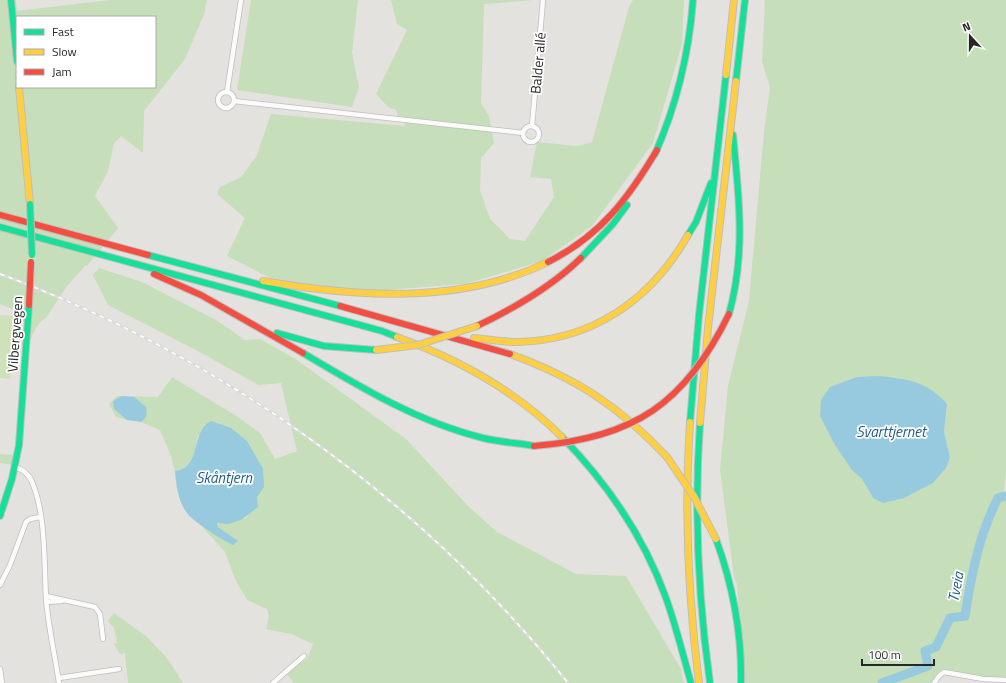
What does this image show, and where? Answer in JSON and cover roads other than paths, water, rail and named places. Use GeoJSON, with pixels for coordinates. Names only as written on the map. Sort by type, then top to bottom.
{"type":"FeatureCollection","features":[{"type":"Feature","properties":{"kind":"main road"},"geometry":{"type":"LineString","coordinates":[[11,0],[16,51]]}},
{"type":"Feature","properties":{"kind":"main road"},"geometry":{"type":"LineString","coordinates":[[259,327],[324,346],[376,350],[418,345],[478,326],[526,300],[551,283],[582,257],[604,234],[624,209],[644,178],[672,113],[682,77],[691,25],[693,0]]}},
{"type":"Feature","properties":{"kind":"main road"},"geometry":{"type":"LineString","coordinates":[[699,683],[690,588],[687,480],[693,375],[734,0]]}},
{"type":"Feature","properties":{"kind":"main road"},"geometry":{"type":"LineString","coordinates":[[710,683],[700,595],[697,532],[698,461],[704,375],[745,0]]}},
{"type":"Feature","properties":{"kind":"main road","name":"Vilbergvegen"},"geometry":{"type":"LineString","coordinates":[[0,516],[15,467],[21,429],[32,255],[30,204],[19,88]]}},
{"type":"Feature","properties":{"kind":"main road"},"geometry":{"type":"LineString","coordinates":[[125,261],[130,266],[166,278],[201,295],[390,401],[432,422],[487,440],[534,446],[572,443],[602,436],[630,424],[657,408],[677,391],[700,366],[715,342],[729,314],[738,279],[741,253],[733,111]]}},
{"type":"Feature","properties":{"kind":"main road"},"geometry":{"type":"LineString","coordinates":[[197,268],[207,267],[286,286],[359,292],[435,291],[497,282],[525,273],[549,262],[590,236],[610,218],[628,197],[657,150]]}},
{"type":"Feature","properties":{"kind":"main road"},"geometry":{"type":"LineString","coordinates":[[434,332],[450,333],[485,340],[527,342],[551,339],[575,333],[599,324],[620,312],[639,298],[657,281],[682,249],[698,218],[716,162]]}},
{"type":"Feature","properties":{"kind":"main road"},"geometry":{"type":"LineString","coordinates":[[0,215],[434,332],[530,360],[574,380],[597,394],[628,418],[667,457],[694,497],[716,539],[728,572],[736,608],[741,647],[741,683]]}},
{"type":"Feature","properties":{"kind":"main road"},"geometry":{"type":"LineString","coordinates":[[0,228],[397,335],[457,360],[497,383],[522,401],[560,433],[586,461],[628,520],[647,554],[664,591],[691,683]]}},
{"type":"Feature","properties":{"kind":"street"},"geometry":{"type":"LineString","coordinates":[[227,92],[241,0]]}},
{"type":"Feature","properties":{"kind":"street","name":"Balder allé"},"geometry":{"type":"LineString","coordinates":[[532,126],[543,0]]}},
{"type":"Feature","properties":{"kind":"street"},"geometry":{"type":"LineString","coordinates":[[227,92],[232,94],[234,101],[232,106],[227,108],[218,104],[220,94],[227,92]]}},
{"type":"Feature","properties":{"kind":"street"},"geometry":{"type":"LineString","coordinates":[[234,101],[522,133]]}},
{"type":"Feature","properties":{"kind":"street"},"geometry":{"type":"LineString","coordinates":[[532,126],[537,129],[540,134],[536,141],[531,143],[525,141],[522,133],[525,128],[532,126]]}},
{"type":"Feature","properties":{"kind":"street"},"geometry":{"type":"LineString","coordinates":[[15,467],[25,471],[30,477],[35,490],[40,517],[46,602],[59,680],[119,669]]}},
{"type":"Feature","properties":{"kind":"street"},"geometry":{"type":"LineString","coordinates":[[0,585],[10,565],[26,522],[30,519],[40,517]]}},
{"type":"Feature","properties":{"kind":"street"},"geometry":{"type":"LineString","coordinates":[[46,596],[92,605],[96,608],[100,614],[103,639]]}},
{"type":"Feature","properties":{"kind":"street"},"geometry":{"type":"LineString","coordinates":[[46,602],[64,600]]}},
{"type":"Feature","properties":{"kind":"street"},"geometry":{"type":"LineString","coordinates":[[272,683],[304,656]]}},
{"type":"Feature","properties":{"kind":"street"},"geometry":{"type":"LineString","coordinates":[[0,669],[2,683]]}},
{"type":"Feature","properties":{"kind":"street"},"geometry":{"type":"LineString","coordinates":[[934,683],[944,672],[983,679],[1006,680]]}},
{"type":"Feature","properties":{"kind":"water","name":"Svarttjernet"},"geometry":{"type":"Polygon","coordinates":[[[878,376],[916,382],[932,390],[947,404],[944,432],[950,457],[946,468],[933,483],[904,498],[883,503],[873,498],[862,479],[852,470],[835,445],[820,416],[821,400],[830,387],[857,377],[878,376]]]}},
{"type":"Feature","properties":{"kind":"water"},"geometry":{"type":"Polygon","coordinates":[[[122,396],[134,397],[146,407],[146,416],[141,422],[127,420],[114,409],[113,401],[122,396]]]}},
{"type":"Feature","properties":{"kind":"water","name":"Skåntjern"},"geometry":{"type":"Polygon","coordinates":[[[211,421],[231,428],[247,441],[263,469],[264,487],[257,497],[258,507],[241,520],[228,524],[217,523],[218,527],[238,541],[233,545],[190,517],[181,503],[177,487],[175,471],[183,468],[189,463],[193,457],[200,433],[211,421]]]}},
{"type":"Feature","properties":{"kind":"waterway","name":"Tveia"},"geometry":{"type":"LineString","coordinates":[[882,683],[928,666],[925,651],[936,647],[950,618],[965,616],[973,571],[981,541],[991,512],[998,498],[1005,496]]}},
{"type":"Feature","properties":{"kind":"railway"},"geometry":{"type":"LineString","coordinates":[[0,274],[82,308],[161,346],[238,391],[311,440],[382,494],[448,553],[510,616],[568,683]]}}]}
